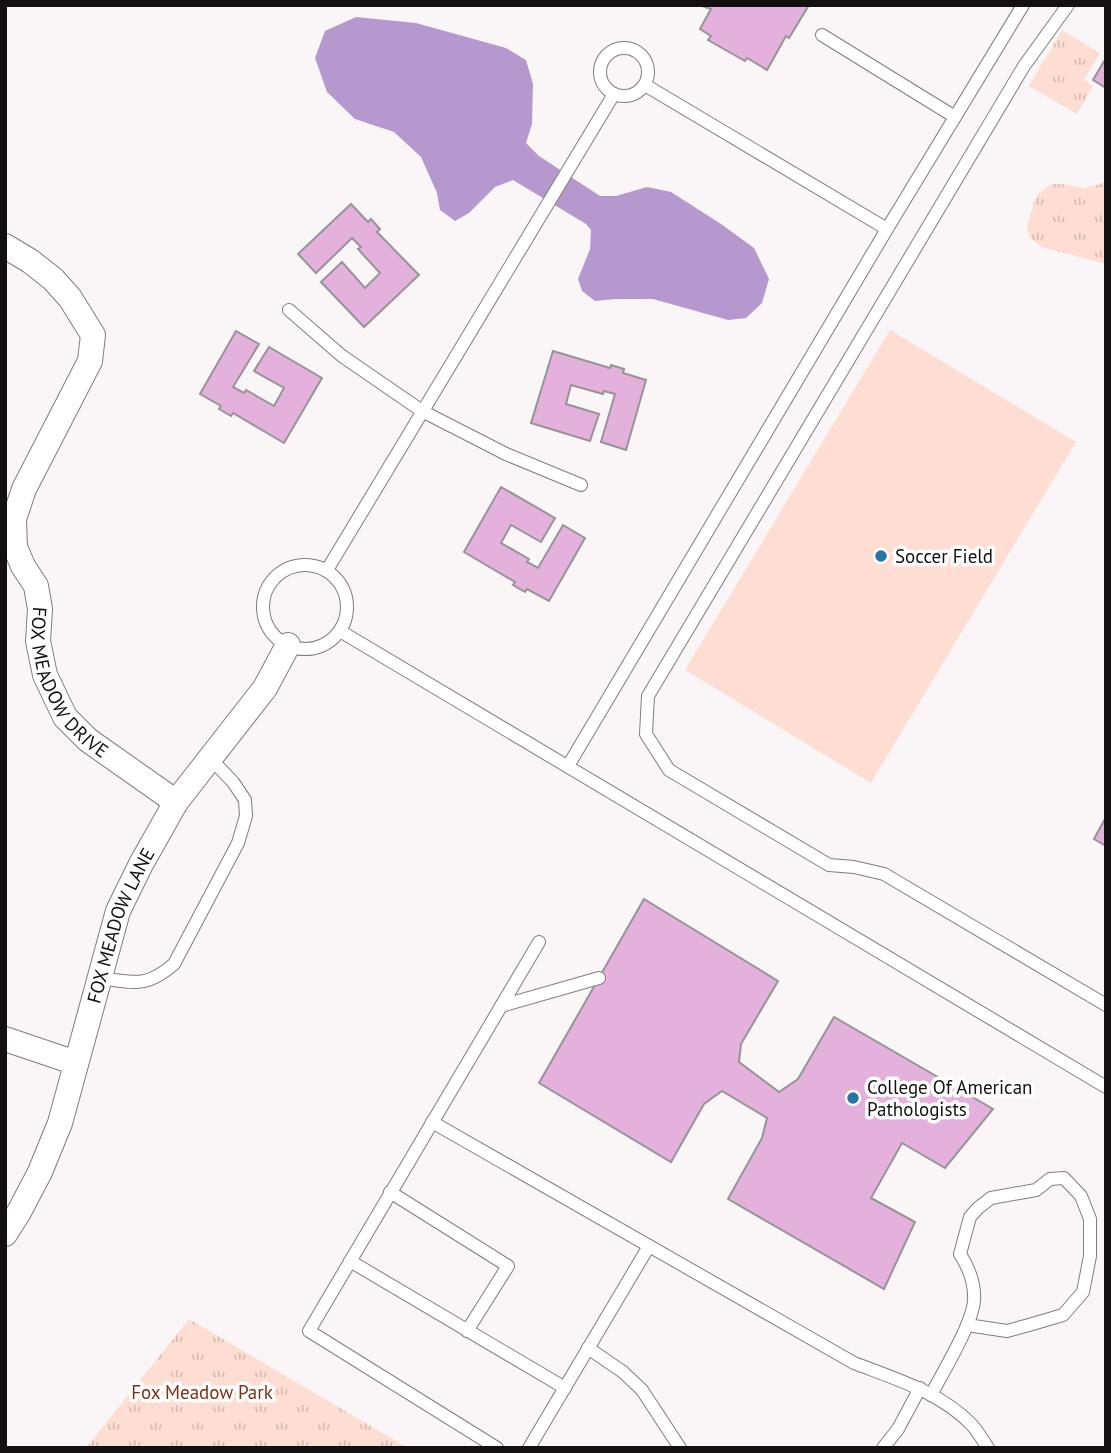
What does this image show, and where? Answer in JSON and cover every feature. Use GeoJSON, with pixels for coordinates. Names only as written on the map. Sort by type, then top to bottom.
{"type":"FeatureCollection","features":[{"type":"Feature","properties":{"kind":"street","name":"FOX MEADOW DRIVE"},"geometry":{"type":"LineString","coordinates":[[5,247],[30,261],[52,279],[70,298],[93,335],[90,361],[24,489],[14,519],[15,547],[36,586],[40,609],[38,641],[45,675],[65,717],[88,740],[176,802]]}},
{"type":"Feature","properties":{"kind":"street","name":"FOX MEADOW LANE"},"geometry":{"type":"LineString","coordinates":[[5,1234],[19,1212],[60,1123],[118,912],[141,864],[176,802],[265,688],[288,645]]}},
{"type":"Feature","properties":{"kind":"street"},"geometry":{"type":"LineString","coordinates":[[5,1040],[76,1063]]}},
{"type":"Feature","properties":{"kind":"lane"},"geometry":{"type":"LineString","coordinates":[[568,766],[1023,5]]}},
{"type":"Feature","properties":{"kind":"lane"},"geometry":{"type":"LineString","coordinates":[[1068,5],[1024,66],[648,696],[646,734],[669,770],[829,865],[884,874],[1106,1005]]}},
{"type":"Feature","properties":{"kind":"lane"},"geometry":{"type":"LineString","coordinates":[[822,35],[955,117]]}},
{"type":"Feature","properties":{"kind":"lane"},"geometry":{"type":"LineString","coordinates":[[617,50],[634,51],[645,61],[648,69],[645,85],[628,96],[614,94],[603,82],[601,74],[605,59],[617,50]]}},
{"type":"Feature","properties":{"kind":"lane"},"geometry":{"type":"LineString","coordinates":[[645,85],[887,229]]}},
{"type":"Feature","properties":{"kind":"lane"},"geometry":{"type":"LineString","coordinates":[[327,570],[614,94]]}},
{"type":"Feature","properties":{"kind":"lane"},"geometry":{"type":"LineString","coordinates":[[289,310],[342,356],[422,411],[506,454],[581,485]]}},
{"type":"Feature","properties":{"kind":"lane"},"geometry":{"type":"LineString","coordinates":[[315,565],[327,570],[337,579],[344,591],[347,605],[346,618],[340,631],[330,641],[316,648],[302,649],[277,638],[264,618],[265,593],[271,582],[279,573],[290,567],[315,565]]}},
{"type":"Feature","properties":{"kind":"lane"},"geometry":{"type":"LineString","coordinates":[[340,631],[1106,1087]]}},
{"type":"Feature","properties":{"kind":"lane"},"geometry":{"type":"LineString","coordinates":[[99,978],[142,983],[160,976],[174,964],[238,843],[246,817],[245,800],[233,782],[210,758]]}},
{"type":"Feature","properties":{"kind":"lane"},"geometry":{"type":"LineString","coordinates":[[497,1448],[309,1331],[539,942]]}},
{"type":"Feature","properties":{"kind":"lane"},"geometry":{"type":"LineString","coordinates":[[501,1006],[599,978]]}},
{"type":"Feature","properties":{"kind":"lane"},"geometry":{"type":"LineString","coordinates":[[432,1122],[854,1363],[938,1398],[972,1425],[988,1448]]}},
{"type":"Feature","properties":{"kind":"lane"},"geometry":{"type":"LineString","coordinates":[[883,1448],[926,1392],[967,1325],[974,1301],[969,1269],[960,1254],[970,1217],[991,1198],[1035,1190],[1050,1179],[1064,1178],[1081,1195],[1090,1219],[1090,1256],[1083,1292],[1063,1315],[1029,1325],[1007,1331],[967,1325]]}},
{"type":"Feature","properties":{"kind":"lane"},"geometry":{"type":"LineString","coordinates":[[390,1192],[508,1266],[467,1331]]}},
{"type":"Feature","properties":{"kind":"lane"},"geometry":{"type":"LineString","coordinates":[[529,1448],[649,1246]]}},
{"type":"Feature","properties":{"kind":"lane"},"geometry":{"type":"LineString","coordinates":[[349,1261],[565,1388]]}},
{"type":"Feature","properties":{"kind":"lane"},"geometry":{"type":"LineString","coordinates":[[588,1348],[623,1371],[642,1390],[680,1448]]}},
{"type":"Feature","properties":{"kind":"green space"},"geometry":{"type":"Polygon","coordinates":[[[1062,30],[1100,53],[1084,80],[1093,86],[1077,114],[1029,86],[1062,30]]]}},
{"type":"Feature","properties":{"kind":"green space"},"geometry":{"type":"Polygon","coordinates":[[[1106,182],[1106,264],[1041,247],[1029,237],[1027,226],[1034,202],[1039,193],[1051,184],[1086,188],[1106,182]]]}},
{"type":"Feature","properties":{"kind":"green space","name":"Soccer Field"},"geometry":{"type":"Polygon","coordinates":[[[890,330],[1076,442],[871,783],[685,670],[890,330]]]}},
{"type":"Feature","properties":{"kind":"green space","name":"Fox Meadow Park"},"geometry":{"type":"Polygon","coordinates":[[[189,1319],[408,1448],[86,1448],[189,1319]]]}},
{"type":"Feature","properties":{"kind":"shaded area"},"geometry":{"type":"Polygon","coordinates":[[[356,17],[416,23],[506,48],[526,60],[533,84],[532,124],[526,143],[539,156],[600,196],[616,196],[647,187],[671,192],[721,224],[754,248],[769,279],[762,303],[746,318],[728,320],[653,299],[595,301],[582,291],[578,279],[590,249],[591,230],[586,224],[513,180],[495,187],[469,213],[455,221],[440,210],[437,193],[421,157],[394,132],[355,119],[327,92],[315,58],[325,31],[356,17]]]}},
{"type":"Feature","properties":{"kind":"building"},"geometry":{"type":"Polygon","coordinates":[[[699,5],[809,5],[789,38],[786,36],[767,70],[708,40],[711,36],[700,29],[711,9],[699,5]]]}},
{"type":"Feature","properties":{"kind":"building"},"geometry":{"type":"Polygon","coordinates":[[[1106,58],[1106,88],[1093,80],[1106,58]]]}},
{"type":"Feature","properties":{"kind":"building"},"geometry":{"type":"Polygon","coordinates":[[[351,204],[368,222],[371,219],[380,229],[377,232],[419,275],[364,327],[321,282],[342,262],[365,288],[380,273],[358,249],[361,247],[352,238],[316,273],[298,254],[351,204]]]}},
{"type":"Feature","properties":{"kind":"building"},"geometry":{"type":"Polygon","coordinates":[[[236,331],[259,344],[233,387],[244,393],[246,390],[274,406],[284,388],[254,371],[269,347],[322,378],[284,443],[233,413],[231,416],[219,409],[221,406],[200,394],[236,331]]]}},
{"type":"Feature","properties":{"kind":"building"},"geometry":{"type":"Polygon","coordinates":[[[553,351],[610,368],[611,365],[624,369],[623,373],[646,380],[626,450],[601,442],[615,394],[604,391],[603,394],[571,385],[566,404],[599,414],[590,441],[531,423],[553,351]]]}},
{"type":"Feature","properties":{"kind":"building"},"geometry":{"type":"Polygon","coordinates":[[[501,487],[555,518],[541,542],[511,525],[501,543],[529,559],[527,562],[538,568],[563,525],[585,538],[549,601],[527,589],[525,592],[513,585],[515,582],[464,552],[501,487]]]}},
{"type":"Feature","properties":{"kind":"building"},"geometry":{"type":"Polygon","coordinates":[[[1106,817],[1106,846],[1094,839],[1106,817]]]}},
{"type":"Feature","properties":{"kind":"building","name":"College Of American Pathologists"},"geometry":{"type":"Polygon","coordinates":[[[644,899],[778,981],[741,1044],[739,1062],[779,1092],[798,1079],[834,1017],[993,1109],[945,1168],[902,1143],[871,1198],[915,1222],[884,1289],[728,1199],[762,1138],[767,1118],[722,1091],[704,1104],[671,1162],[539,1083],[644,899]]]}},
{"type":"Feature","properties":{"kind":"place","name":"Soccer Field"},"geometry":{"type":"Point","coordinates":[881,556]}},
{"type":"Feature","properties":{"kind":"place","name":"College Of American Pathologists"},"geometry":{"type":"Point","coordinates":[853,1098]}}]}
